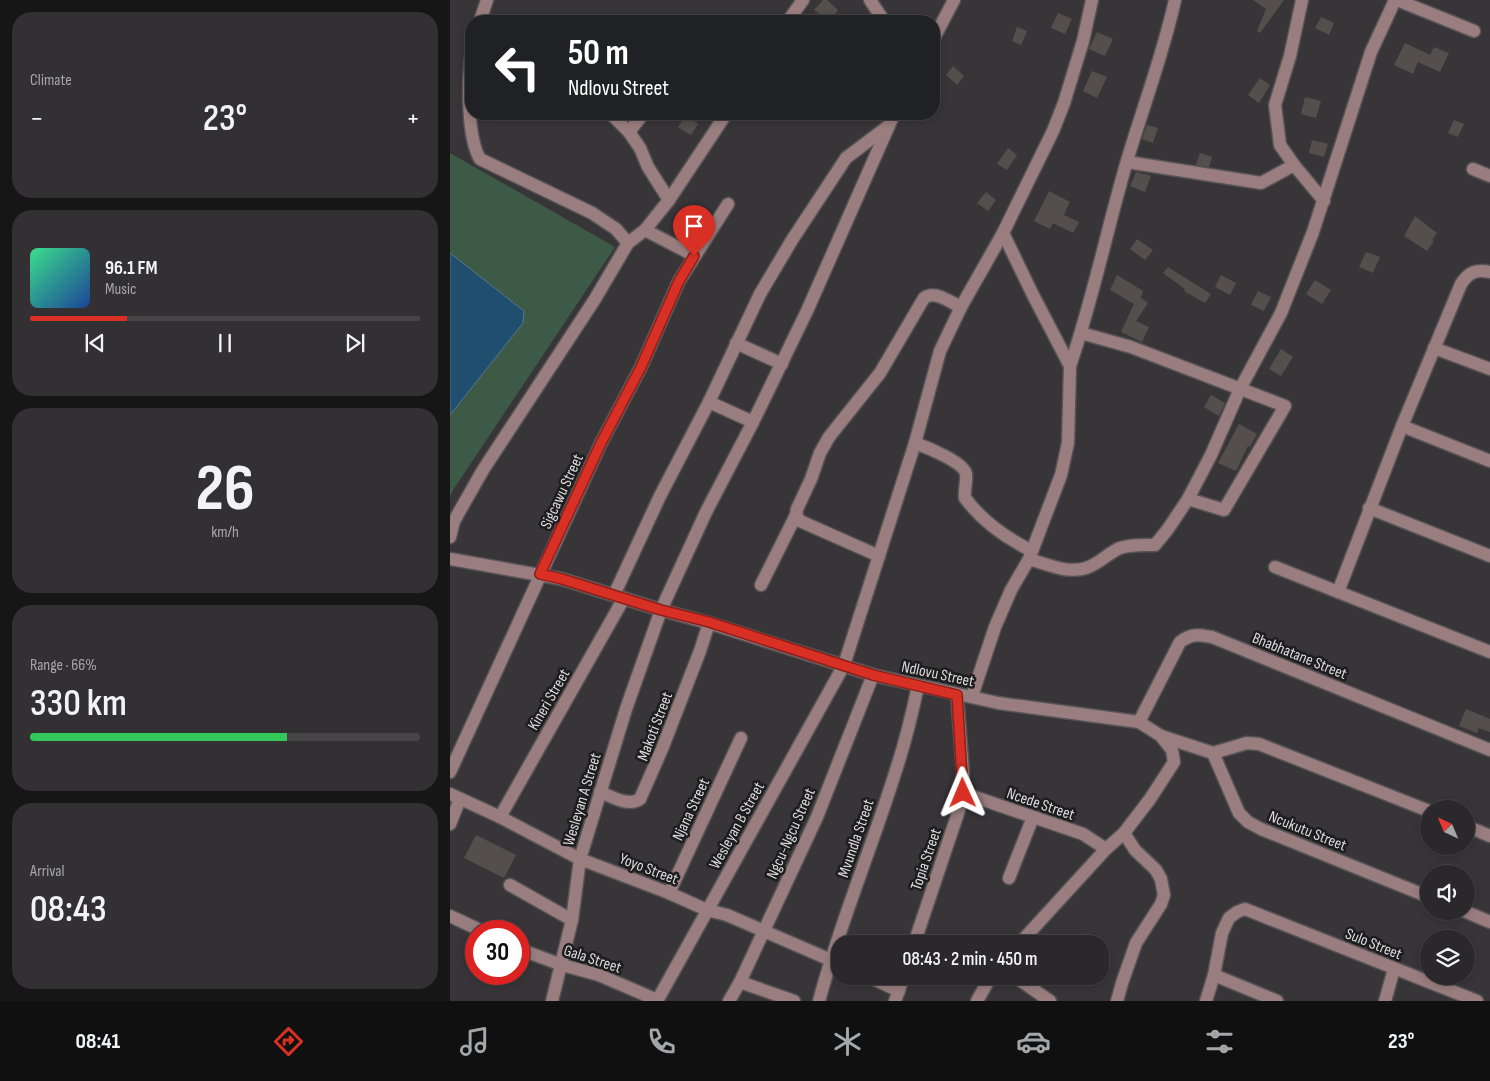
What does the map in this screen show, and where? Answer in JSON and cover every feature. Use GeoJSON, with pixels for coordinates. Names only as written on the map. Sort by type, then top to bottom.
{"type":"FeatureCollection","features":[{"type":"Feature","properties":{"kind":"street"},"geometry":{"type":"LineString","coordinates":[[482,15],[487,0]]}},
{"type":"Feature","properties":{"kind":"street"},"geometry":{"type":"LineString","coordinates":[[792,15],[803,0]]}},
{"type":"Feature","properties":{"kind":"street"},"geometry":{"type":"LineString","coordinates":[[870,0],[880,15]]}},
{"type":"Feature","properties":{"kind":"street"},"geometry":{"type":"LineString","coordinates":[[940,27],[954,0]]}},
{"type":"Feature","properties":{"kind":"street","name":"Wesleyan B Street"},"geometry":{"type":"LineString","coordinates":[[657,1001],[844,666],[915,443],[940,350],[961,307],[1004,233],[1053,131],[1064,103],[1083,41],[1092,0]]}},
{"type":"Feature","properties":{"kind":"street"},"geometry":{"type":"LineString","coordinates":[[972,696],[995,627],[1011,590],[1030,555],[1063,467],[1068,443],[1070,366],[1081,333],[1127,162],[1168,31],[1175,0]]}},
{"type":"Feature","properties":{"kind":"street"},"geometry":{"type":"LineString","coordinates":[[1302,0],[1290,56],[1275,105],[1280,145],[1324,201]]}},
{"type":"Feature","properties":{"kind":"street"},"geometry":{"type":"LineString","coordinates":[[915,443],[944,456],[963,468],[966,474],[965,498],[971,506],[1011,541],[1030,555],[1051,566],[1072,570],[1085,568],[1118,549],[1129,546],[1155,545],[1188,499],[1211,455],[1240,389],[1281,313],[1324,201],[1371,52],[1396,0],[1474,31]]}},
{"type":"Feature","properties":{"kind":"street"},"geometry":{"type":"LineString","coordinates":[[471,120],[473,144],[480,159],[592,213],[616,229],[628,243]]}},
{"type":"Feature","properties":{"kind":"street"},"geometry":{"type":"LineString","coordinates":[[617,120],[629,132],[640,148],[648,168],[669,200]]}},
{"type":"Feature","properties":{"kind":"street"},"geometry":{"type":"LineString","coordinates":[[629,132],[638,120]]}},
{"type":"Feature","properties":{"kind":"street"},"geometry":{"type":"LineString","coordinates":[[450,537],[454,521],[482,470],[595,299],[628,243],[645,230],[669,200],[722,120]]}},
{"type":"Feature","properties":{"kind":"street","name":"Wesleyan A Street"},"geometry":{"type":"LineString","coordinates":[[552,1001],[572,920],[580,859],[626,708],[661,610],[706,512],[782,364],[891,120]]}},
{"type":"Feature","properties":{"kind":"street","name":"Kineri Street"},"geometry":{"type":"LineString","coordinates":[[500,817],[619,596],[660,496],[709,402],[760,294],[787,247],[846,158],[887,127]]}},
{"type":"Feature","properties":{"kind":"street"},"geometry":{"type":"LineString","coordinates":[[1127,162],[1261,183],[1294,165]]}},
{"type":"Feature","properties":{"kind":"street"},"geometry":{"type":"LineString","coordinates":[[1473,168],[1490,176]]}},
{"type":"Feature","properties":{"kind":"street","name":"Sigcawu Street"},"geometry":{"type":"LineString","coordinates":[[450,772],[601,443],[641,367],[679,281],[728,204]]}},
{"type":"Feature","properties":{"kind":"street"},"geometry":{"type":"LineString","coordinates":[[645,230],[694,256]]}},
{"type":"Feature","properties":{"kind":"street"},"geometry":{"type":"LineString","coordinates":[[1004,233],[1033,295],[1070,366]]}},
{"type":"Feature","properties":{"kind":"street"},"geometry":{"type":"LineString","coordinates":[[1338,592],[1369,508],[1460,284],[1466,276],[1478,270],[1490,272]]}},
{"type":"Feature","properties":{"kind":"street"},"geometry":{"type":"LineString","coordinates":[[761,585],[796,515],[820,453],[829,437],[880,373],[924,298],[929,295],[935,295],[961,307]]}},
{"type":"Feature","properties":{"kind":"street"},"geometry":{"type":"LineString","coordinates":[[1081,333],[1131,347],[1285,406],[1224,510],[1188,499]]}},
{"type":"Feature","properties":{"kind":"street"},"geometry":{"type":"LineString","coordinates":[[736,343],[782,364]]}},
{"type":"Feature","properties":{"kind":"street"},"geometry":{"type":"LineString","coordinates":[[1434,348],[1490,369]]}},
{"type":"Feature","properties":{"kind":"street"},"geometry":{"type":"LineString","coordinates":[[709,402],[753,422]]}},
{"type":"Feature","properties":{"kind":"street"},"geometry":{"type":"LineString","coordinates":[[1402,426],[1490,462]]}},
{"type":"Feature","properties":{"kind":"street"},"geometry":{"type":"LineString","coordinates":[[1369,508],[1490,556]]}},
{"type":"Feature","properties":{"kind":"street"},"geometry":{"type":"LineString","coordinates":[[796,515],[800,521],[879,556]]}},
{"type":"Feature","properties":{"kind":"street","name":"Ndlovu Street"},"geometry":{"type":"LineString","coordinates":[[450,559],[562,579],[661,610],[709,622],[873,675],[998,703],[1139,722],[1161,736],[1172,750],[1174,762],[1150,799],[1124,833],[1106,849],[1027,935]]}},
{"type":"Feature","properties":{"kind":"street"},"geometry":{"type":"LineString","coordinates":[[1276,567],[1490,652]]}},
{"type":"Feature","properties":{"kind":"street","name":"Makoti Street"},"geometry":{"type":"LineString","coordinates":[[600,792],[626,802],[635,802],[640,799],[647,788],[700,651],[709,622]]}},
{"type":"Feature","properties":{"kind":"street","name":"Bhabhatane Street"},"geometry":{"type":"LineString","coordinates":[[1139,722],[1180,642],[1188,636],[1196,634],[1212,637],[1490,750]]}},
{"type":"Feature","properties":{"kind":"street","name":"Ngcu-Ngcu Street"},"geometry":{"type":"LineString","coordinates":[[729,1001],[740,982],[817,817],[873,675]]}},
{"type":"Feature","properties":{"kind":"street","name":"Mvundla Street"},"geometry":{"type":"LineString","coordinates":[[843,935],[896,771],[918,686]]}},
{"type":"Feature","properties":{"kind":"street","name":"Topia Street"},"geometry":{"type":"LineString","coordinates":[[917,935],[963,793],[957,695]]}},
{"type":"Feature","properties":{"kind":"street"},"geometry":{"type":"LineString","coordinates":[[1161,736],[1213,753],[1247,743],[1259,744],[1420,807]]}},
{"type":"Feature","properties":{"kind":"street","name":"Njana Street"},"geometry":{"type":"LineString","coordinates":[[669,893],[741,738]]}},
{"type":"Feature","properties":{"kind":"street","name":"Ncukutu Street"},"geometry":{"type":"LineString","coordinates":[[1213,753],[1239,812],[1248,822],[1420,893]]}},
{"type":"Feature","properties":{"kind":"street"},"geometry":{"type":"LineString","coordinates":[[450,824],[453,793]]}},
{"type":"Feature","properties":{"kind":"street","name":"Yoyo Street"},"geometry":{"type":"LineString","coordinates":[[453,793],[580,859],[669,893],[707,910],[727,915],[831,959]]}},
{"type":"Feature","properties":{"kind":"street","name":"Ncede Street"},"geometry":{"type":"LineString","coordinates":[[963,793],[1083,834],[1106,849]]}},
{"type":"Feature","properties":{"kind":"street"},"geometry":{"type":"LineString","coordinates":[[1009,878],[1033,817]]}},
{"type":"Feature","properties":{"kind":"street"},"geometry":{"type":"LineString","coordinates":[[1475,830],[1490,836]]}},
{"type":"Feature","properties":{"kind":"street"},"geometry":{"type":"LineString","coordinates":[[1117,1001],[1136,943],[1161,904],[1164,895],[1161,878],[1156,870],[1135,850],[1124,833]]}},
{"type":"Feature","properties":{"kind":"street"},"geometry":{"type":"LineString","coordinates":[[510,886],[572,920]]}},
{"type":"Feature","properties":{"kind":"street","name":"Sulo Street"},"geometry":{"type":"LineString","coordinates":[[1214,975],[1222,933],[1229,918],[1236,912],[1245,909],[1260,913],[1394,969],[1477,1001]]}},
{"type":"Feature","properties":{"kind":"street"},"geometry":{"type":"LineString","coordinates":[[450,916],[465,923]]}},
{"type":"Feature","properties":{"kind":"street"},"geometry":{"type":"LineString","coordinates":[[1475,916],[1490,922]]}},
{"type":"Feature","properties":{"kind":"street","name":"Gala Street"},"geometry":{"type":"LineString","coordinates":[[530,953],[599,976],[657,1001]]}},
{"type":"Feature","properties":{"kind":"street"},"geometry":{"type":"LineString","coordinates":[[1385,1001],[1394,969]]}},
{"type":"Feature","properties":{"kind":"street","name":"Mvundla Street"},"geometry":{"type":"LineString","coordinates":[[819,1001],[831,971]]}},
{"type":"Feature","properties":{"kind":"street"},"geometry":{"type":"LineString","coordinates":[[1206,1001],[1214,975],[1277,1001]]}},
{"type":"Feature","properties":{"kind":"street"},"geometry":{"type":"LineString","coordinates":[[740,982],[794,1001]]}},
{"type":"Feature","properties":{"kind":"street"},"geometry":{"type":"LineString","coordinates":[[880,985],[897,996]]}},
{"type":"Feature","properties":{"kind":"street"},"geometry":{"type":"LineString","coordinates":[[977,1001],[986,985]]}},
{"type":"Feature","properties":{"kind":"street"},"geometry":{"type":"LineString","coordinates":[[1027,985],[1050,1001]]}},
{"type":"Feature","properties":{"kind":"green space"},"geometry":{"type":"Polygon","coordinates":[[[450,153],[615,247],[450,497],[450,153]]]}},
{"type":"Feature","properties":{"kind":"water"},"geometry":{"type":"Polygon","coordinates":[[[450,253],[524,311],[523,323],[450,415],[450,253]]]}},
{"type":"Feature","properties":{"kind":"building"},"geometry":{"type":"Polygon","coordinates":[[[823,0],[827,0],[838,10],[834,15],[821,15],[814,10],[823,0]]]}},
{"type":"Feature","properties":{"kind":"building"},"geometry":{"type":"Polygon","coordinates":[[[1253,0],[1284,0],[1260,33],[1257,31],[1266,9],[1253,0]]]}},
{"type":"Feature","properties":{"kind":"building"},"geometry":{"type":"Polygon","coordinates":[[[1058,13],[1072,19],[1065,34],[1051,28],[1058,13]]]}},
{"type":"Feature","properties":{"kind":"building"},"geometry":{"type":"Polygon","coordinates":[[[1321,17],[1334,23],[1329,35],[1315,28],[1321,17]]]}},
{"type":"Feature","properties":{"kind":"building"},"geometry":{"type":"Polygon","coordinates":[[[1017,27],[1027,31],[1021,45],[1012,41],[1017,27]]]}},
{"type":"Feature","properties":{"kind":"building"},"geometry":{"type":"Polygon","coordinates":[[[1097,32],[1113,39],[1105,56],[1089,49],[1097,32]]]}},
{"type":"Feature","properties":{"kind":"building"},"geometry":{"type":"Polygon","coordinates":[[[1405,43],[1430,55],[1434,47],[1449,53],[1440,72],[1418,62],[1413,74],[1394,65],[1405,43]]]}},
{"type":"Feature","properties":{"kind":"building"},"geometry":{"type":"Polygon","coordinates":[[[953,66],[964,76],[957,85],[946,75],[953,66]]]}},
{"type":"Feature","properties":{"kind":"building"},"geometry":{"type":"Polygon","coordinates":[[[1092,71],[1107,77],[1097,98],[1083,91],[1092,71]]]}},
{"type":"Feature","properties":{"kind":"building"},"geometry":{"type":"Polygon","coordinates":[[[1260,78],[1270,85],[1259,103],[1248,95],[1260,78]]]}},
{"type":"Feature","properties":{"kind":"building"},"geometry":{"type":"Polygon","coordinates":[[[1305,97],[1321,101],[1316,118],[1301,114],[1305,97]]]}},
{"type":"Feature","properties":{"kind":"building"},"geometry":{"type":"Polygon","coordinates":[[[683,120],[692,120],[698,124],[691,135],[678,127],[683,120]]]}},
{"type":"Feature","properties":{"kind":"building"},"geometry":{"type":"Polygon","coordinates":[[[1454,120],[1464,124],[1458,137],[1448,133],[1454,120]]]}},
{"type":"Feature","properties":{"kind":"building"},"geometry":{"type":"Polygon","coordinates":[[[1147,125],[1158,128],[1153,143],[1142,139],[1147,125]]]}},
{"type":"Feature","properties":{"kind":"building"},"geometry":{"type":"Polygon","coordinates":[[[1312,140],[1328,144],[1324,157],[1309,153],[1312,140]]]}},
{"type":"Feature","properties":{"kind":"building"},"geometry":{"type":"Polygon","coordinates":[[[1008,148],[1017,155],[1007,170],[997,164],[1008,148]]]}},
{"type":"Feature","properties":{"kind":"building"},"geometry":{"type":"Polygon","coordinates":[[[1200,153],[1212,157],[1209,167],[1196,165],[1200,153]]]}},
{"type":"Feature","properties":{"kind":"building"},"geometry":{"type":"Polygon","coordinates":[[[1136,172],[1151,176],[1145,192],[1130,186],[1136,172]]]}},
{"type":"Feature","properties":{"kind":"building"},"geometry":{"type":"Polygon","coordinates":[[[1049,191],[1070,202],[1064,215],[1079,222],[1073,233],[1053,223],[1050,229],[1034,221],[1049,191]]]}},
{"type":"Feature","properties":{"kind":"building"},"geometry":{"type":"Polygon","coordinates":[[[986,192],[996,200],[988,211],[977,203],[986,192]]]}},
{"type":"Feature","properties":{"kind":"building"},"geometry":{"type":"Polygon","coordinates":[[[1415,216],[1437,233],[1427,251],[1404,236],[1415,216]]]}},
{"type":"Feature","properties":{"kind":"building"},"geometry":{"type":"Polygon","coordinates":[[[1137,239],[1153,250],[1145,260],[1130,249],[1137,239]]]}},
{"type":"Feature","properties":{"kind":"building"},"geometry":{"type":"Polygon","coordinates":[[[1366,252],[1380,257],[1373,273],[1359,267],[1366,252]]]}},
{"type":"Feature","properties":{"kind":"building"},"geometry":{"type":"Polygon","coordinates":[[[1168,267],[1211,294],[1205,303],[1184,291],[1185,289],[1163,273],[1168,267]]]}},
{"type":"Feature","properties":{"kind":"building"},"geometry":{"type":"Polygon","coordinates":[[[1117,275],[1143,291],[1141,298],[1148,303],[1136,321],[1149,327],[1142,342],[1121,332],[1134,304],[1110,290],[1117,275]]]}},
{"type":"Feature","properties":{"kind":"building"},"geometry":{"type":"Polygon","coordinates":[[[1221,275],[1236,283],[1230,295],[1215,287],[1221,275]]]}},
{"type":"Feature","properties":{"kind":"building"},"geometry":{"type":"Polygon","coordinates":[[[1315,280],[1331,290],[1322,304],[1306,294],[1315,280]]]}},
{"type":"Feature","properties":{"kind":"building"},"geometry":{"type":"Polygon","coordinates":[[[1258,291],[1271,297],[1264,311],[1251,305],[1258,291]]]}},
{"type":"Feature","properties":{"kind":"building"},"geometry":{"type":"Polygon","coordinates":[[[1281,349],[1293,357],[1281,376],[1269,369],[1281,349]]]}},
{"type":"Feature","properties":{"kind":"building"},"geometry":{"type":"Polygon","coordinates":[[[1211,395],[1225,403],[1219,416],[1204,407],[1211,395]]]}},
{"type":"Feature","properties":{"kind":"building"},"geometry":{"type":"Polygon","coordinates":[[[1239,424],[1257,434],[1250,447],[1248,446],[1236,471],[1218,463],[1239,424]]]}},
{"type":"Feature","properties":{"kind":"building"},"geometry":{"type":"Polygon","coordinates":[[[1466,709],[1490,719],[1490,732],[1479,728],[1477,733],[1459,726],[1466,709]]]}},
{"type":"Feature","properties":{"kind":"building"},"geometry":{"type":"Polygon","coordinates":[[[476,835],[516,855],[504,878],[464,858],[476,835]]]}},
{"type":"Feature","properties":{"kind":"route"},"geometry":{"type":"LineString","coordinates":[[694,256],[679,281],[641,367],[601,443],[540,574],[661,610],[709,622],[873,675],[957,695],[963,793]]}}]}
